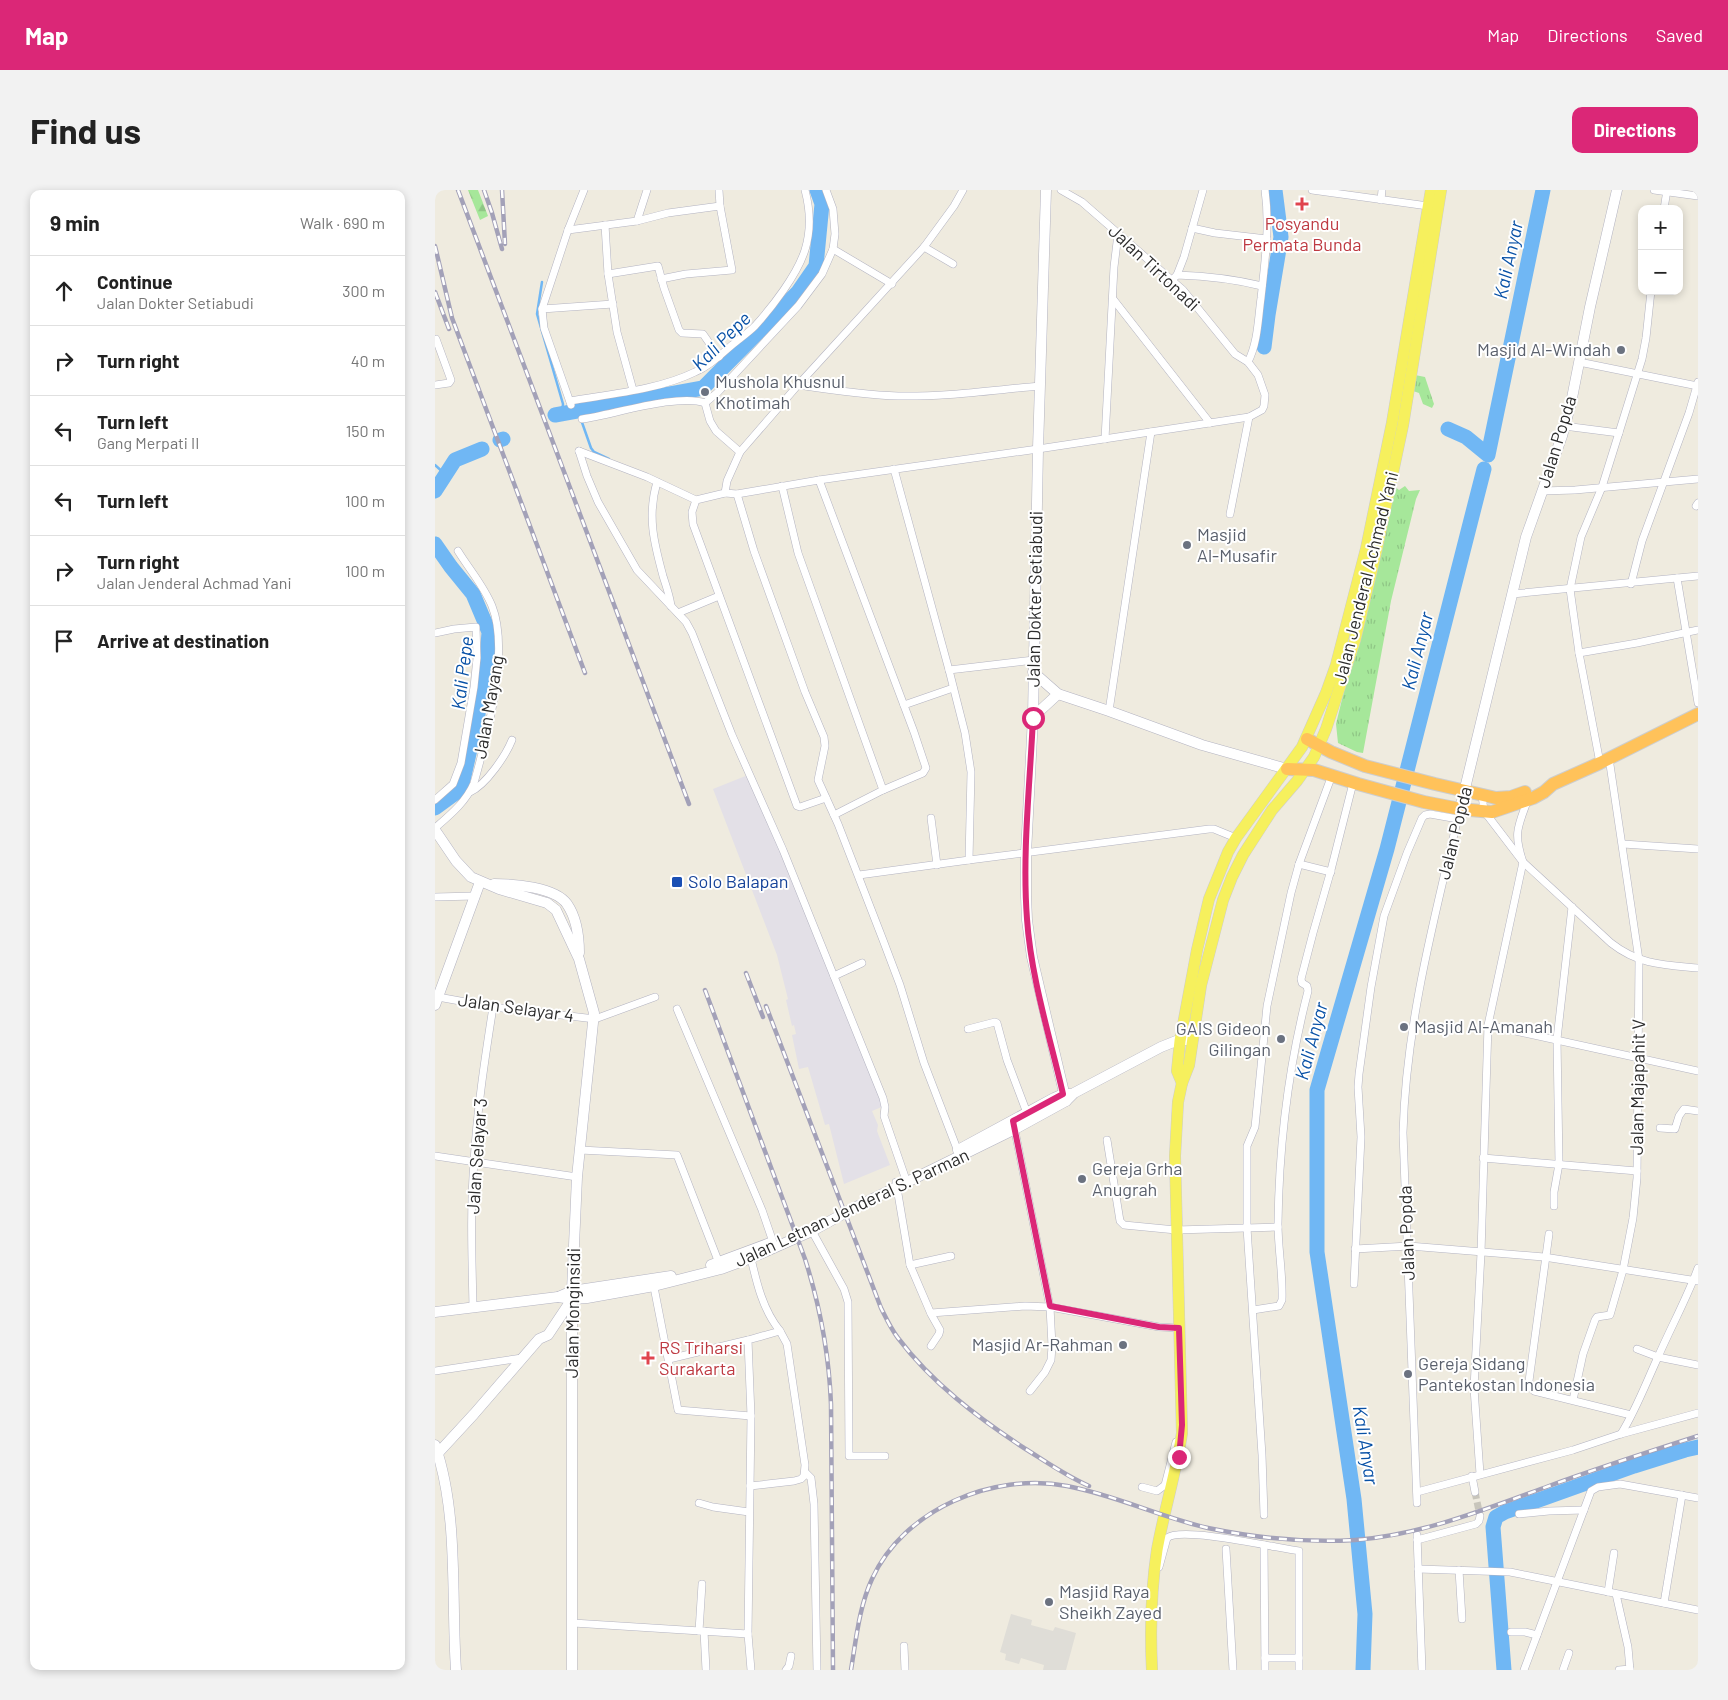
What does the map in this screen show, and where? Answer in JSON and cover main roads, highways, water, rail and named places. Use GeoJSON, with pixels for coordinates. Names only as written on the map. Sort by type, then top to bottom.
{"type":"FeatureCollection","features":[{"type":"Feature","properties":{"kind":"highway"},"geometry":{"type":"LineString","coordinates":[[1287,768],[1307,769],[1331,775],[1459,814],[1501,810],[1528,796],[1543,785],[1553,784],[1698,714]]}},
{"type":"Feature","properties":{"kind":"highway"},"geometry":{"type":"LineString","coordinates":[[1307,739],[1365,766],[1482,795],[1504,798],[1528,796]]}},
{"type":"Feature","properties":{"kind":"main road","name":"Jalan Dokter Setiabudi"},"geometry":{"type":"LineString","coordinates":[[1046,190],[1038,449],[1033,718],[1026,853],[1027,920],[1031,957],[1068,1096]]}},
{"type":"Feature","properties":{"kind":"main road","name":"Jalan Jenderal Achmad Yani"},"geometry":{"type":"LineString","coordinates":[[1417,308],[1431,190]]}},
{"type":"Feature","properties":{"kind":"main road","name":"Jalan Jenderal Achmad Yani"},"geometry":{"type":"LineString","coordinates":[[1182,1083],[1177,1071],[1180,1041],[1197,950],[1209,899],[1228,852],[1236,838],[1307,739],[1326,693],[1346,630],[1403,392],[1417,308],[1441,190]]}},
{"type":"Feature","properties":{"kind":"main road","name":"Jalan Popda"},"geometry":{"type":"LineString","coordinates":[[1459,814],[1525,537],[1564,426],[1617,190]]}},
{"type":"Feature","properties":{"kind":"main road","name":"Jalan Jenderal Achmad Yani"},"geometry":{"type":"LineString","coordinates":[[1152,1670],[1153,1588],[1157,1551],[1179,1457],[1182,1433],[1176,1230],[1175,1156],[1177,1112],[1182,1083],[1188,1071],[1201,985],[1223,900],[1243,854],[1272,810],[1307,769],[1320,746],[1355,640],[1376,552],[1403,424],[1403,392]]}},
{"type":"Feature","properties":{"kind":"main road"},"geometry":{"type":"LineString","coordinates":[[1033,672],[1058,694],[1219,750],[1287,768]]}},
{"type":"Feature","properties":{"kind":"main road"},"geometry":{"type":"LineString","coordinates":[[1033,718],[1058,694]]}},
{"type":"Feature","properties":{"kind":"main road"},"geometry":{"type":"LineString","coordinates":[[1272,787],[1285,796]]}},
{"type":"Feature","properties":{"kind":"main road"},"geometry":{"type":"LineString","coordinates":[[435,829],[460,866],[471,877],[482,883],[548,904],[551,893],[512,885],[482,883]]}},
{"type":"Feature","properties":{"kind":"main road"},"geometry":{"type":"LineString","coordinates":[[436,1001],[475,896],[482,883]]}},
{"type":"Feature","properties":{"kind":"main road","name":"Jalan Monginsidi"},"geometry":{"type":"LineString","coordinates":[[551,893],[563,900],[571,912],[577,936],[579,958]]}},
{"type":"Feature","properties":{"kind":"main road","name":"Jalan Monginsidi"},"geometry":{"type":"LineString","coordinates":[[548,904],[560,915],[579,958],[595,1019],[577,1177],[567,1296],[573,1623],[572,1670]]}},
{"type":"Feature","properties":{"kind":"main road","name":"Jalan Letnan Jenderal S. Parman"},"geometry":{"type":"LineString","coordinates":[[435,1312],[567,1296],[654,1283],[721,1270],[773,1242],[959,1153],[1161,1047],[1194,1039]]}},
{"type":"Feature","properties":{"kind":"main road","name":"Jalan Letnan Jenderal S. Parman"},"geometry":{"type":"LineString","coordinates":[[1014,1125],[1027,1113],[1068,1096]]}},
{"type":"Feature","properties":{"kind":"main road","name":"Jalan Letnan Jenderal S. Parman"},"geometry":{"type":"LineString","coordinates":[[654,1283],[751,1255],[811,1232],[900,1182]]}},
{"type":"Feature","properties":{"kind":"main road"},"geometry":{"type":"LineString","coordinates":[[456,1670],[448,1508],[444,1476],[436,1452],[539,1339],[548,1335],[567,1296]]}},
{"type":"Feature","properties":{"kind":"waterway","name":"Kali Pepe"},"geometry":{"type":"LineString","coordinates":[[555,415],[703,388],[798,292],[816,266],[822,204],[817,190]]}},
{"type":"Feature","properties":{"kind":"waterway","name":"Kali Pepe"},"geometry":{"type":"LineString","coordinates":[[1264,347],[1281,237],[1275,190]]}},
{"type":"Feature","properties":{"kind":"waterway","name":"Kali Anyar"},"geometry":{"type":"LineString","coordinates":[[1448,429],[1466,437],[1488,455],[1543,190]]}},
{"type":"Feature","properties":{"kind":"waterway"},"geometry":{"type":"LineString","coordinates":[[542,282],[537,314],[563,404],[562,413]]}},
{"type":"Feature","properties":{"kind":"waterway"},"geometry":{"type":"LineString","coordinates":[[578,411],[591,448],[594,452],[609,459]]}},
{"type":"Feature","properties":{"kind":"waterway","name":"Kali Pepe"},"geometry":{"type":"LineString","coordinates":[[435,491],[455,460],[482,449]]}},
{"type":"Feature","properties":{"kind":"waterway"},"geometry":{"type":"LineString","coordinates":[[435,465],[445,474]]}},
{"type":"Feature","properties":{"kind":"waterway","name":"Kali Anyar"},"geometry":{"type":"LineString","coordinates":[[1363,1670],[1365,1614],[1354,1499],[1317,1252],[1317,1090],[1387,849],[1484,469]]}},
{"type":"Feature","properties":{"kind":"waterway","name":"Kali Pepe"},"geometry":{"type":"LineString","coordinates":[[435,544],[473,594],[489,632],[485,683],[461,789],[435,808]]}},
{"type":"Feature","properties":{"kind":"waterway"},"geometry":{"type":"LineString","coordinates":[[1504,1670],[1493,1527],[1496,1517],[1505,1512],[1634,1466],[1698,1447]]}},
{"type":"Feature","properties":{"kind":"tunnel"},"geometry":{"type":"LineString","coordinates":[[1475,1492],[1480,1516]]}},
{"type":"Feature","properties":{"kind":"railway"},"geometry":{"type":"LineString","coordinates":[[458,190],[689,804]]}},
{"type":"Feature","properties":{"kind":"railway"},"geometry":{"type":"LineString","coordinates":[[484,190],[502,249]]}},
{"type":"Feature","properties":{"kind":"railway"},"geometry":{"type":"LineString","coordinates":[[502,190],[505,244]]}},
{"type":"Feature","properties":{"kind":"railway"},"geometry":{"type":"LineString","coordinates":[[435,246],[452,318],[585,673]]}},
{"type":"Feature","properties":{"kind":"railway"},"geometry":{"type":"LineString","coordinates":[[435,292],[449,329]]}},
{"type":"Feature","properties":{"kind":"railway"},"geometry":{"type":"LineString","coordinates":[[746,973],[763,1017]]}},
{"type":"Feature","properties":{"kind":"railway"},"geometry":{"type":"LineString","coordinates":[[705,990],[805,1259],[823,1330],[831,1404],[833,1670]]}},
{"type":"Feature","properties":{"kind":"railway"},"geometry":{"type":"LineString","coordinates":[[766,1006],[881,1308],[895,1335],[925,1370],[972,1411],[1024,1448],[1089,1486]]}},
{"type":"Feature","properties":{"kind":"railway"},"geometry":{"type":"LineString","coordinates":[[851,1670],[864,1601],[872,1579],[887,1554],[906,1533],[928,1515],[954,1501],[981,1491],[1010,1485],[1039,1483],[1067,1486],[1103,1495],[1172,1518],[1226,1532],[1300,1540],[1355,1540],[1405,1533],[1453,1520],[1698,1436]]}},
{"type":"Feature","properties":{"kind":"place","name":"Posyandu Permata Bunda"},"geometry":{"type":"Point","coordinates":[1302,204]}},
{"type":"Feature","properties":{"kind":"place","name":"Masjid Al-Windah"},"geometry":{"type":"Point","coordinates":[1621,350]}},
{"type":"Feature","properties":{"kind":"place","name":"Mushola Khusnul Khotimah"},"geometry":{"type":"Point","coordinates":[705,392]}},
{"type":"Feature","properties":{"kind":"place","name":"Masjid Al-Musafir"},"geometry":{"type":"Point","coordinates":[1187,545]}},
{"type":"Feature","properties":{"kind":"place","name":"Solo Balapan"},"geometry":{"type":"Point","coordinates":[677,882]}},
{"type":"Feature","properties":{"kind":"place","name":"Masjid Al-Amanah"},"geometry":{"type":"Point","coordinates":[1404,1027]}},
{"type":"Feature","properties":{"kind":"place","name":"GAIS Gideon Gilingan"},"geometry":{"type":"Point","coordinates":[1281,1039]}},
{"type":"Feature","properties":{"kind":"place","name":"Gereja Grha Anugrah"},"geometry":{"type":"Point","coordinates":[1082,1179]}},
{"type":"Feature","properties":{"kind":"place","name":"Masjid Ar-Rahman"},"geometry":{"type":"Point","coordinates":[1123,1345]}},
{"type":"Feature","properties":{"kind":"place","name":"RS Triharsi Surakarta"},"geometry":{"type":"Point","coordinates":[648,1358]}},
{"type":"Feature","properties":{"kind":"place","name":"Gereja Sidang Pantekostan Indonesia"},"geometry":{"type":"Point","coordinates":[1408,1374]}},
{"type":"Feature","properties":{"kind":"place","name":"Masjid Raya Sheikh Zayed"},"geometry":{"type":"Point","coordinates":[1049,1602]}}]}
